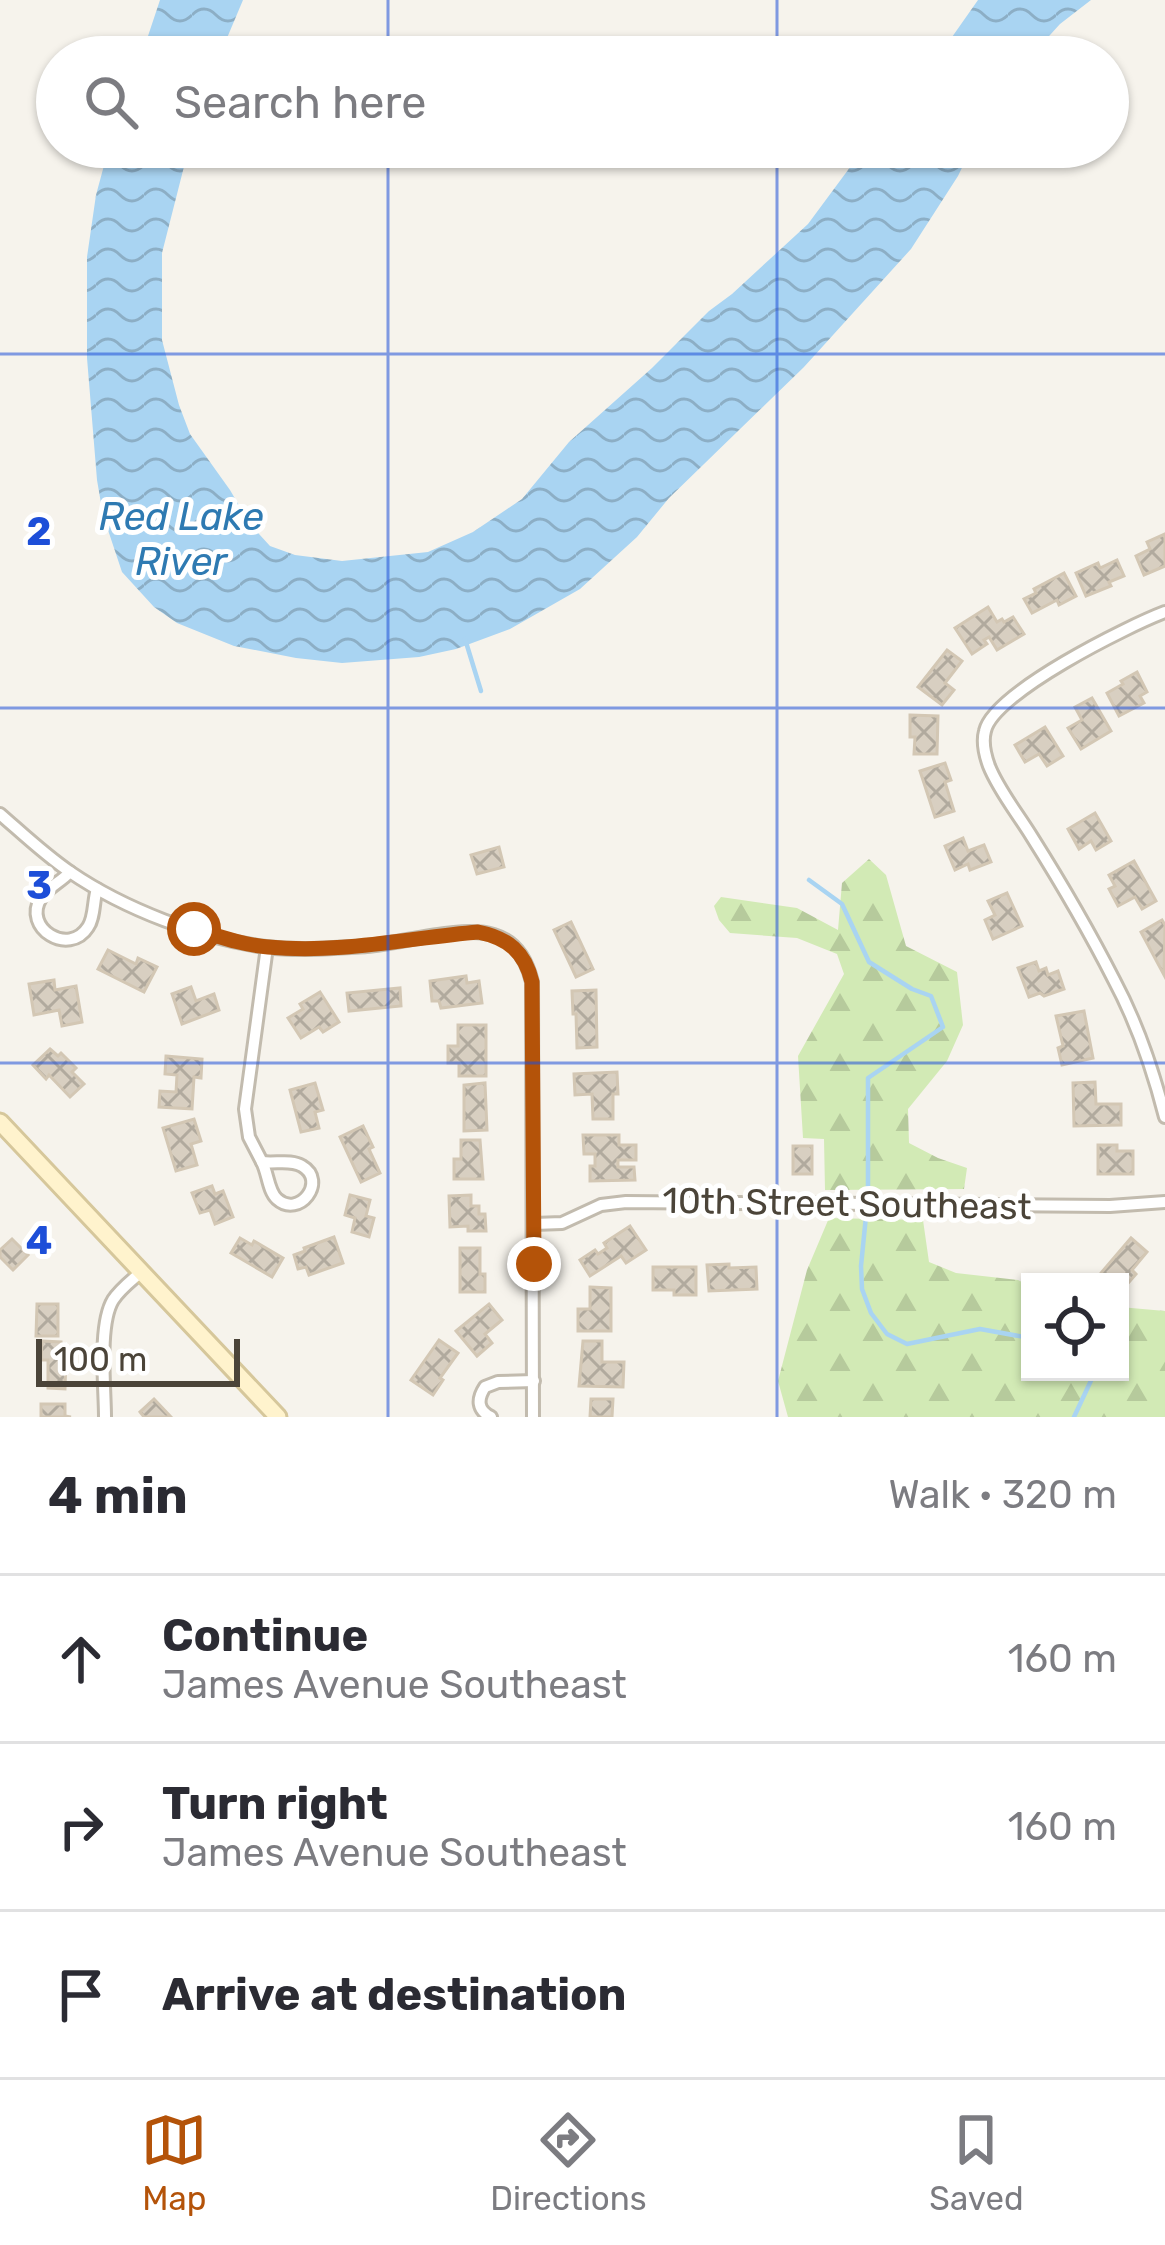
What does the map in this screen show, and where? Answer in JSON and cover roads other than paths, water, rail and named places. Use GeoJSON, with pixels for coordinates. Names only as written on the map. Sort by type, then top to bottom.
{"type":"FeatureCollection","features":[{"type":"Feature","properties":{"kind":"street"},"geometry":{"type":"LineString","coordinates":[[1165,612],[1115,634],[1022,689],[988,719],[983,734],[996,780],[1116,983],[1149,1062],[1165,1117]]}},
{"type":"Feature","properties":{"kind":"street"},"geometry":{"type":"LineString","coordinates":[[0,814],[97,890],[166,920],[267,947],[372,945],[478,932],[495,935],[517,949],[532,982],[533,1417]]}},
{"type":"Feature","properties":{"kind":"street"},"geometry":{"type":"LineString","coordinates":[[70,872],[38,902],[38,921],[49,935],[66,940],[83,933],[92,918],[97,890]]}},
{"type":"Feature","properties":{"kind":"street"},"geometry":{"type":"LineString","coordinates":[[262,1162],[293,1162],[306,1168],[313,1186],[306,1199],[280,1202],[248,1137],[244,1109],[267,947]]}},
{"type":"Feature","properties":{"kind":"street"},"geometry":{"type":"LineString","coordinates":[[1,1124],[278,1417]]}},
{"type":"Feature","properties":{"kind":"street","name":"10th Street Southeast"},"geometry":{"type":"LineString","coordinates":[[534,1224],[562,1223],[601,1205],[626,1202],[1110,1206],[1165,1202]]}},
{"type":"Feature","properties":{"kind":"street"},"geometry":{"type":"LineString","coordinates":[[105,1417],[109,1310],[122,1288],[141,1272]]}},
{"type":"Feature","properties":{"kind":"street"},"geometry":{"type":"LineString","coordinates":[[491,1417],[479,1401],[485,1387],[498,1382],[534,1382]]}},
{"type":"Feature","properties":{"kind":"water"},"geometry":{"type":"Polygon","coordinates":[[[160,0],[243,0],[228,36],[148,36],[160,0]]]}},
{"type":"Feature","properties":{"kind":"water"},"geometry":{"type":"Polygon","coordinates":[[[978,0],[1091,0],[1049,36],[953,36],[978,0]]]}},
{"type":"Feature","properties":{"kind":"water","name":"Red Lake River"},"geometry":{"type":"Polygon","coordinates":[[[103,168],[184,168],[162,253],[162,340],[190,434],[270,546],[295,555],[342,561],[428,552],[473,532],[522,499],[569,442],[808,224],[849,168],[962,168],[911,249],[804,367],[580,589],[510,629],[456,649],[342,663],[234,646],[177,623],[154,607],[122,572],[97,480],[87,358],[87,257],[103,168]]]}},
{"type":"Feature","properties":{"kind":"waterway"},"geometry":{"type":"LineString","coordinates":[[465,639],[481,691]]}},
{"type":"Feature","properties":{"kind":"waterway"},"geometry":{"type":"LineString","coordinates":[[809,880],[842,904],[869,962],[931,996],[943,1027],[868,1078],[868,1192]]}},
{"type":"Feature","properties":{"kind":"waterway"},"geometry":{"type":"LineString","coordinates":[[866,1216],[862,1289],[871,1313],[887,1334],[907,1344],[980,1329],[1021,1336]]}},
{"type":"Feature","properties":{"kind":"waterway"},"geometry":{"type":"LineString","coordinates":[[1074,1417],[1091,1381]]}}]}
